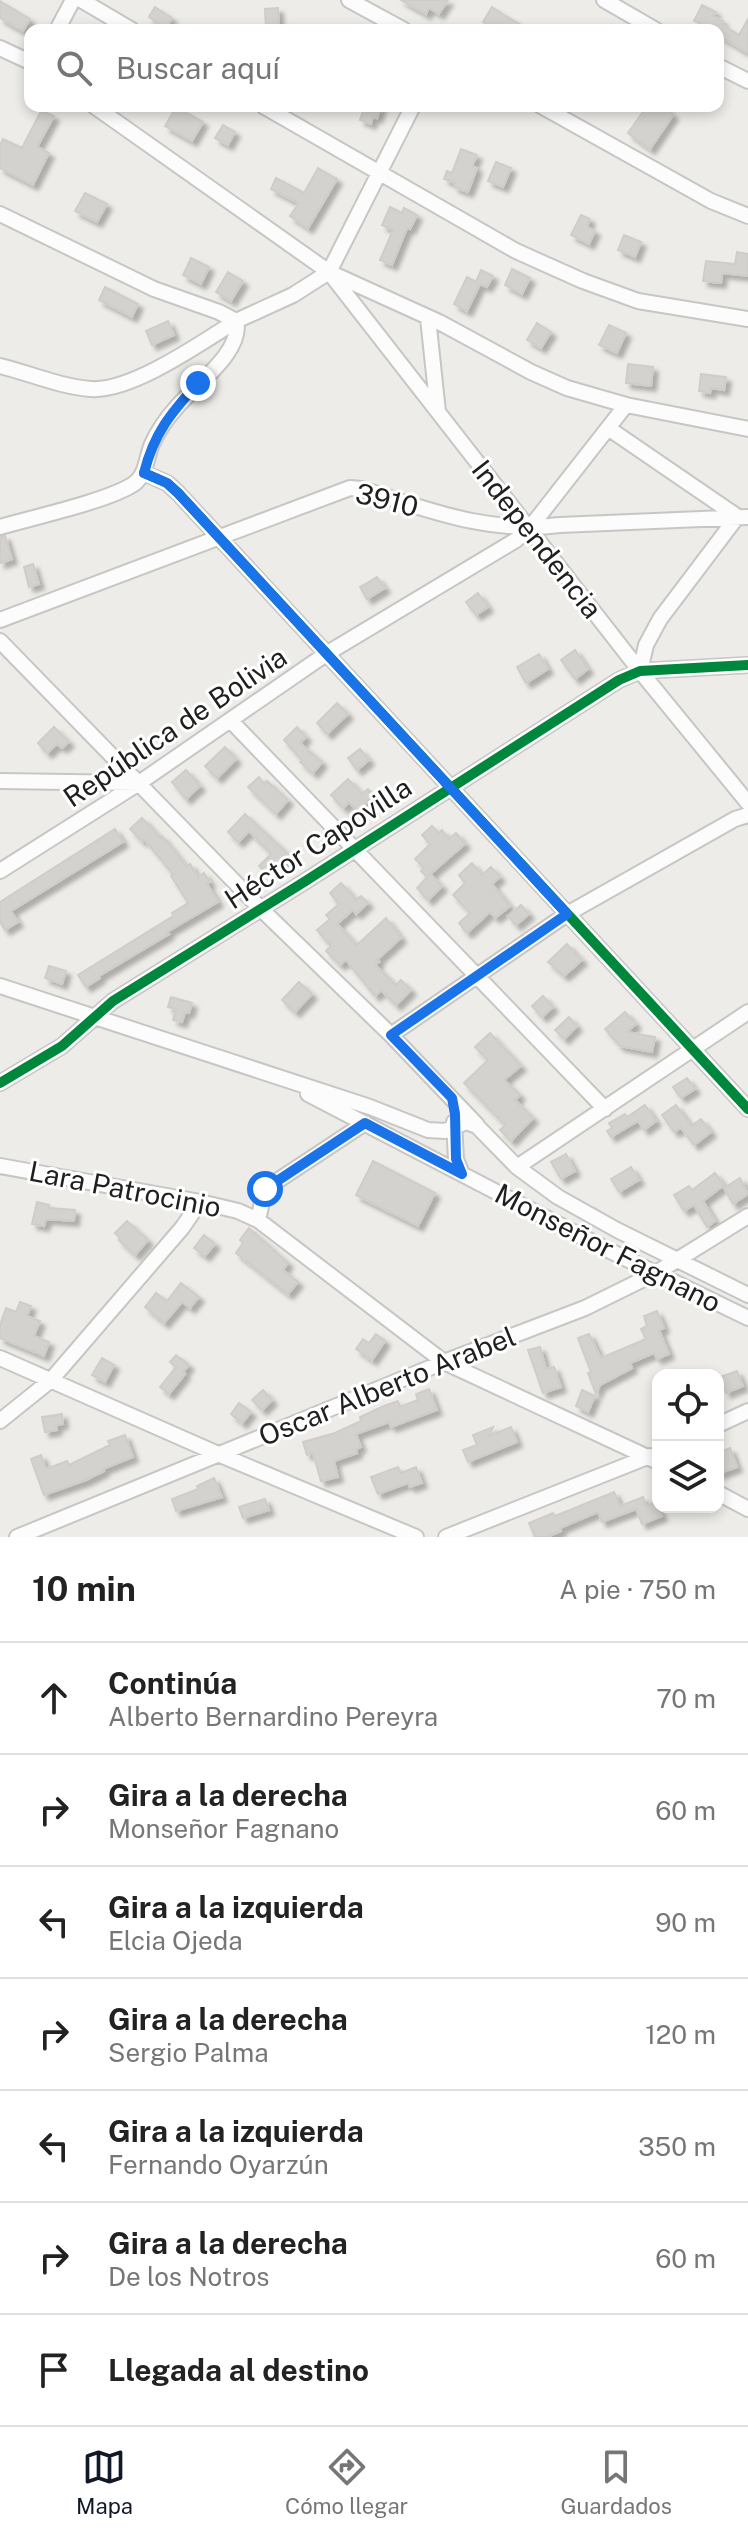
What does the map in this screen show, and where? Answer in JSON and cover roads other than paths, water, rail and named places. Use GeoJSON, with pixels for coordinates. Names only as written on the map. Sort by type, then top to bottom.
{"type":"FeatureCollection","features":[{"type":"Feature","properties":{"kind":"street"},"geometry":{"type":"LineString","coordinates":[[60,24],[73,0]]}},
{"type":"Feature","properties":{"kind":"street"},"geometry":{"type":"LineString","coordinates":[[81,0],[122,24]]}},
{"type":"Feature","properties":{"kind":"street"},"geometry":{"type":"LineString","coordinates":[[349,0],[393,24]]}},
{"type":"Feature","properties":{"kind":"street"},"geometry":{"type":"LineString","coordinates":[[604,0],[646,24]]}},
{"type":"Feature","properties":{"kind":"street"},"geometry":{"type":"LineString","coordinates":[[0,48],[24,59]]}},
{"type":"Feature","properties":{"kind":"street"},"geometry":{"type":"LineString","coordinates":[[724,69],[748,81]]}},
{"type":"Feature","properties":{"kind":"street"},"geometry":{"type":"LineString","coordinates":[[102,112],[329,272],[428,318],[552,383],[626,405],[748,429]]}},
{"type":"Feature","properties":{"kind":"street"},"geometry":{"type":"LineString","coordinates":[[273,112],[516,251],[583,281],[648,304],[748,319]]}},
{"type":"Feature","properties":{"kind":"street"},"geometry":{"type":"LineString","coordinates":[[0,366],[89,389],[108,389],[123,385],[192,349],[236,321],[293,295],[329,272],[410,112]]}},
{"type":"Feature","properties":{"kind":"street"},"geometry":{"type":"LineString","coordinates":[[552,112],[711,201],[748,216]]}},
{"type":"Feature","properties":{"kind":"street"},"geometry":{"type":"LineString","coordinates":[[0,214],[154,289],[219,312],[236,321],[238,330],[229,353],[198,383],[160,428],[144,473],[134,483],[114,493],[0,527]]}},
{"type":"Feature","properties":{"kind":"street","name":"Independencia"},"geometry":{"type":"LineString","coordinates":[[329,272],[640,671],[748,803]]}},
{"type":"Feature","properties":{"kind":"street"},"geometry":{"type":"LineString","coordinates":[[428,318],[438,413]]}},
{"type":"Feature","properties":{"kind":"street","name":"República de Bolivia"},"geometry":{"type":"LineString","coordinates":[[0,871],[139,783],[326,654],[516,540],[529,529],[626,405]]}},
{"type":"Feature","properties":{"kind":"street"},"geometry":{"type":"LineString","coordinates":[[608,428],[744,519],[660,619],[646,645],[640,671]]}},
{"type":"Feature","properties":{"kind":"street"},"geometry":{"type":"LineString","coordinates":[[144,473],[167,483],[178,493],[748,1109]]}},
{"type":"Feature","properties":{"kind":"street","name":"3910"},"geometry":{"type":"LineString","coordinates":[[0,620],[350,488],[362,489],[459,520],[529,529],[744,519]]}},
{"type":"Feature","properties":{"kind":"street"},"geometry":{"type":"LineString","coordinates":[[0,641],[260,908],[391,1035],[477,1126]]}},
{"type":"Feature","properties":{"kind":"street","name":"Héctor Capovilla"},"geometry":{"type":"LineString","coordinates":[[0,1083],[62,1046],[113,1001],[619,680],[640,671],[748,665]]}},
{"type":"Feature","properties":{"kind":"street"},"geometry":{"type":"LineString","coordinates":[[230,720],[605,1109]]}},
{"type":"Feature","properties":{"kind":"street"},"geometry":{"type":"LineString","coordinates":[[0,781],[139,783]]}},
{"type":"Feature","properties":{"kind":"street"},"geometry":{"type":"LineString","coordinates":[[391,1035],[567,914],[735,819],[748,815]]}},
{"type":"Feature","properties":{"kind":"street","name":"Monseñor Fagnano"},"geometry":{"type":"LineString","coordinates":[[0,986],[370,1107],[428,1130],[454,1129],[466,1122],[477,1126],[517,1167],[558,1197],[748,1295]]}},
{"type":"Feature","properties":{"kind":"street"},"geometry":{"type":"LineString","coordinates":[[517,1167],[748,1012]]}},
{"type":"Feature","properties":{"kind":"street","name":"Monseñor Fagnano"},"geometry":{"type":"LineString","coordinates":[[254,1069],[748,1318]]}},
{"type":"Feature","properties":{"kind":"street"},"geometry":{"type":"LineString","coordinates":[[452,1098],[456,1159],[462,1174]]}},
{"type":"Feature","properties":{"kind":"street"},"geometry":{"type":"LineString","coordinates":[[258,1220],[265,1189],[365,1123]]}},
{"type":"Feature","properties":{"kind":"street","name":"Lara Patrocinio"},"geometry":{"type":"LineString","coordinates":[[0,1166],[238,1211],[258,1220],[444,1362],[652,1456]]}},
{"type":"Feature","properties":{"kind":"street"},"geometry":{"type":"LineString","coordinates":[[0,1421],[51,1380],[182,1228],[200,1202]]}},
{"type":"Feature","properties":{"kind":"street","name":"Oscar Alberto Arabel"},"geometry":{"type":"LineString","coordinates":[[17,1537],[444,1362],[585,1308],[656,1273],[748,1216]]}},
{"type":"Feature","properties":{"kind":"street"},"geometry":{"type":"LineString","coordinates":[[0,1358],[416,1537]]}},
{"type":"Feature","properties":{"kind":"street"},"geometry":{"type":"LineString","coordinates":[[724,1422],[748,1411]]}},
{"type":"Feature","properties":{"kind":"street"},"geometry":{"type":"LineString","coordinates":[[446,1537],[652,1458]]}},
{"type":"Feature","properties":{"kind":"street"},"geometry":{"type":"LineString","coordinates":[[724,1496],[748,1509]]}}]}
